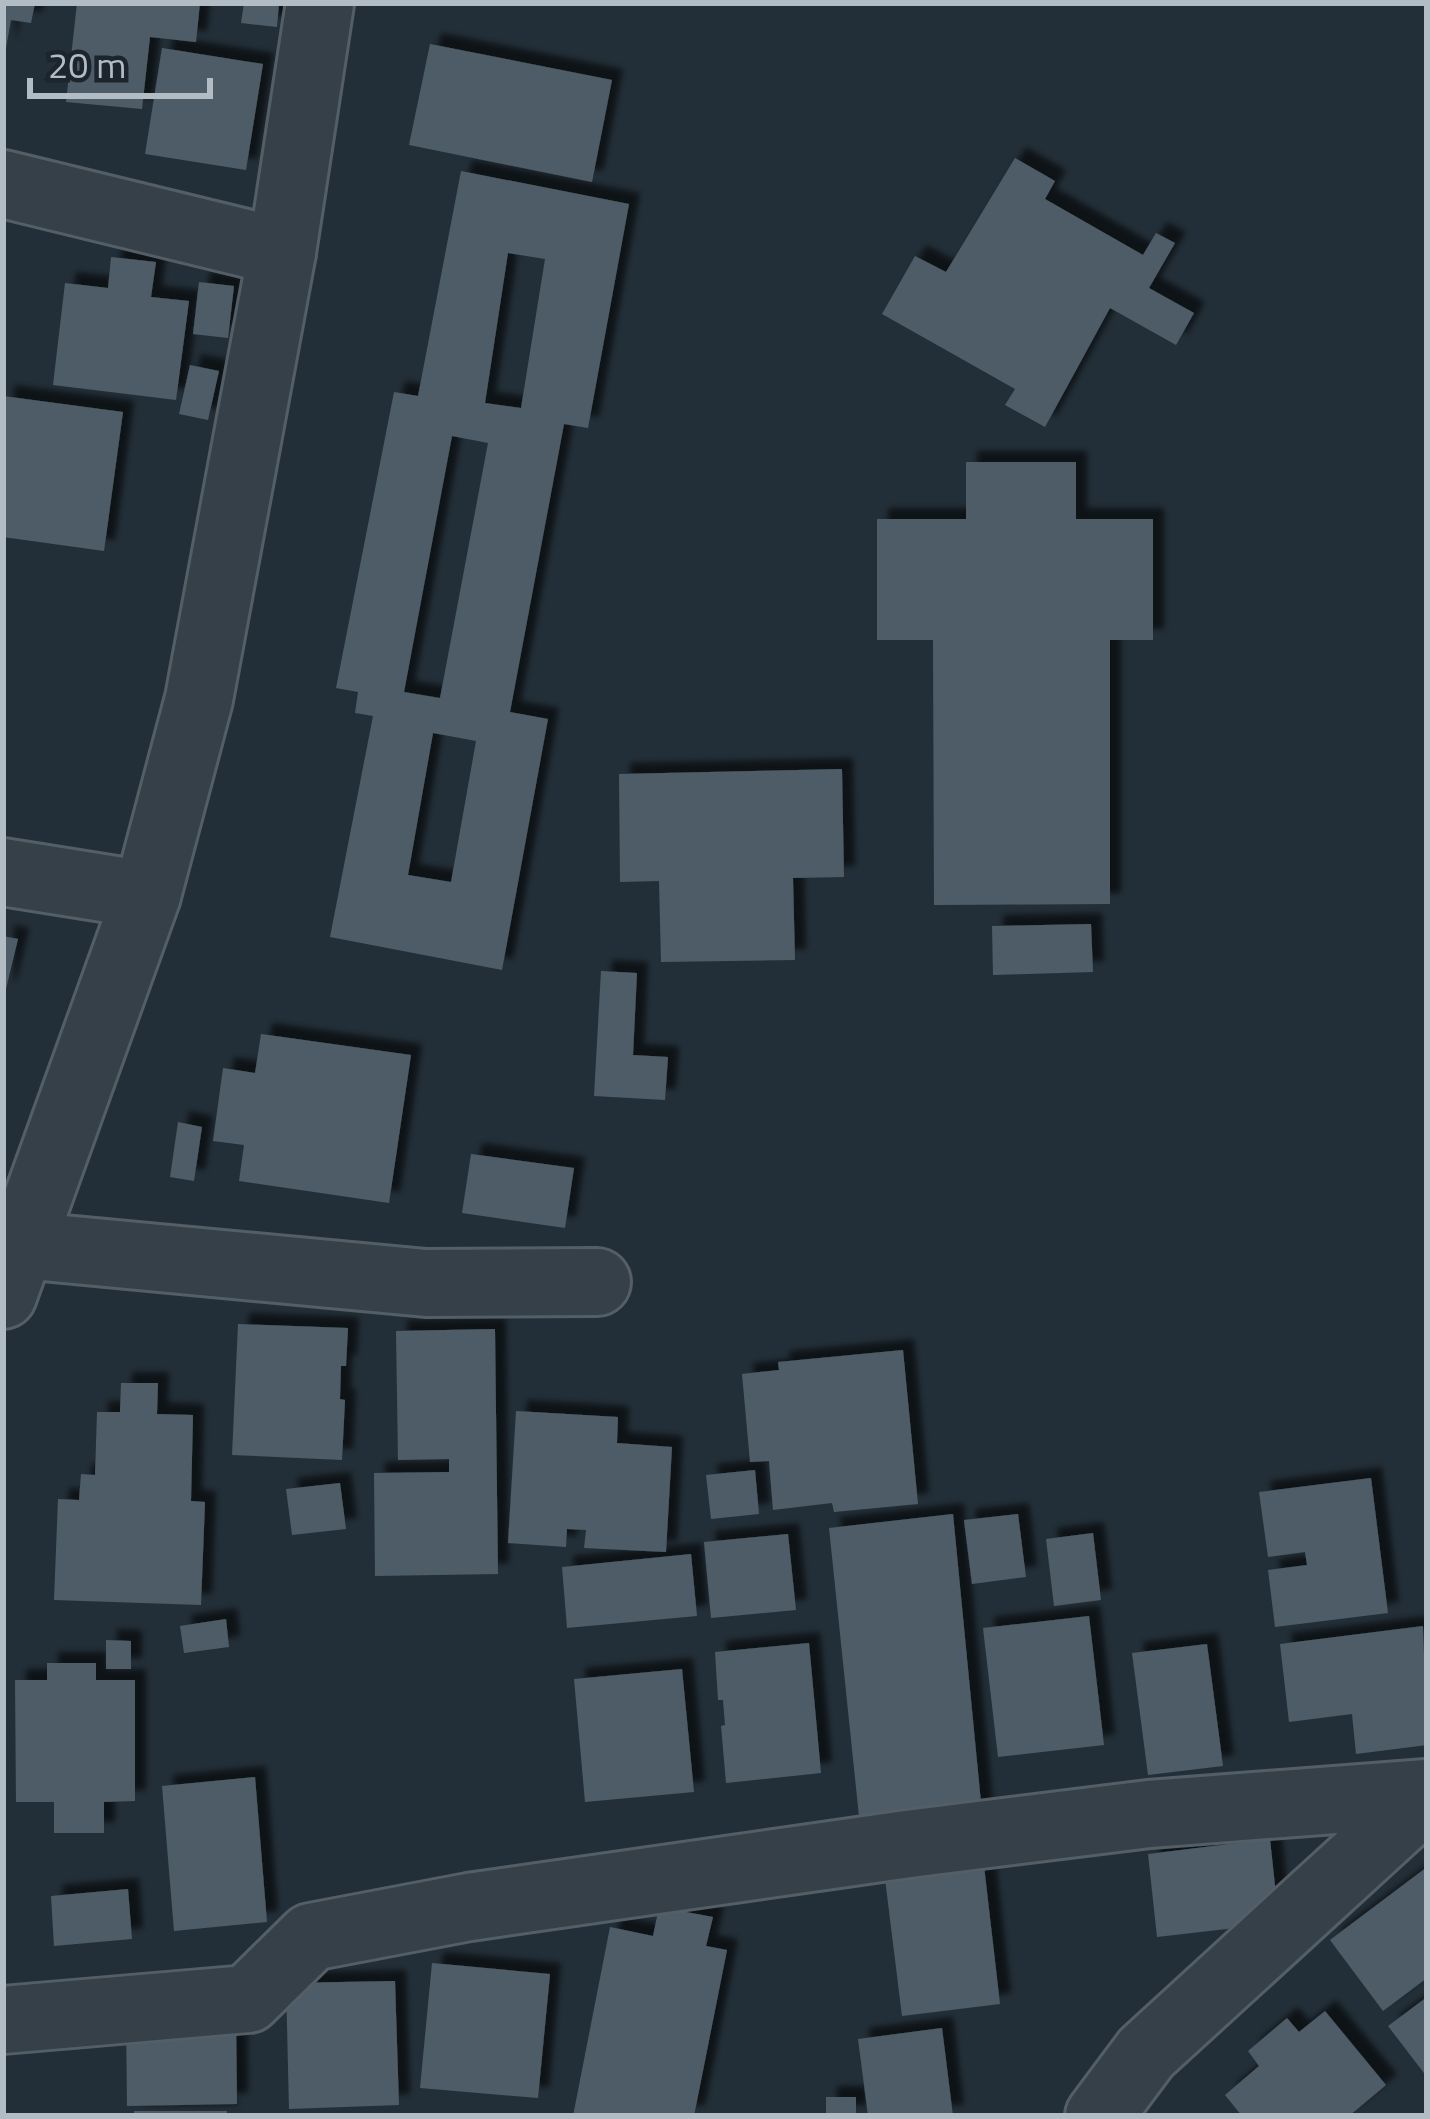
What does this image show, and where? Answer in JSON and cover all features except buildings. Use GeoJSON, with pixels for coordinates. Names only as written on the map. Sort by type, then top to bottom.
{"type":"FeatureCollection","features":[{"type":"Feature","properties":{"kind":"street"},"geometry":{"type":"LineString","coordinates":[[320,3],[282,252],[199,699],[147,895],[12,1270],[426,1283],[597,1282]]}},
{"type":"Feature","properties":{"kind":"street"},"geometry":{"type":"LineString","coordinates":[[3,184],[282,252]]}},
{"type":"Feature","properties":{"kind":"street"},"geometry":{"type":"LineString","coordinates":[[3,872],[147,895]]}},
{"type":"Feature","properties":{"kind":"street"},"geometry":{"type":"LineString","coordinates":[[3,2020],[248,1999],[311,1937],[469,1907],[1149,1814],[1427,1794]]}},
{"type":"Feature","properties":{"kind":"street"},"geometry":{"type":"LineString","coordinates":[[1099,2116],[1145,2053],[1427,1794]]}}]}
